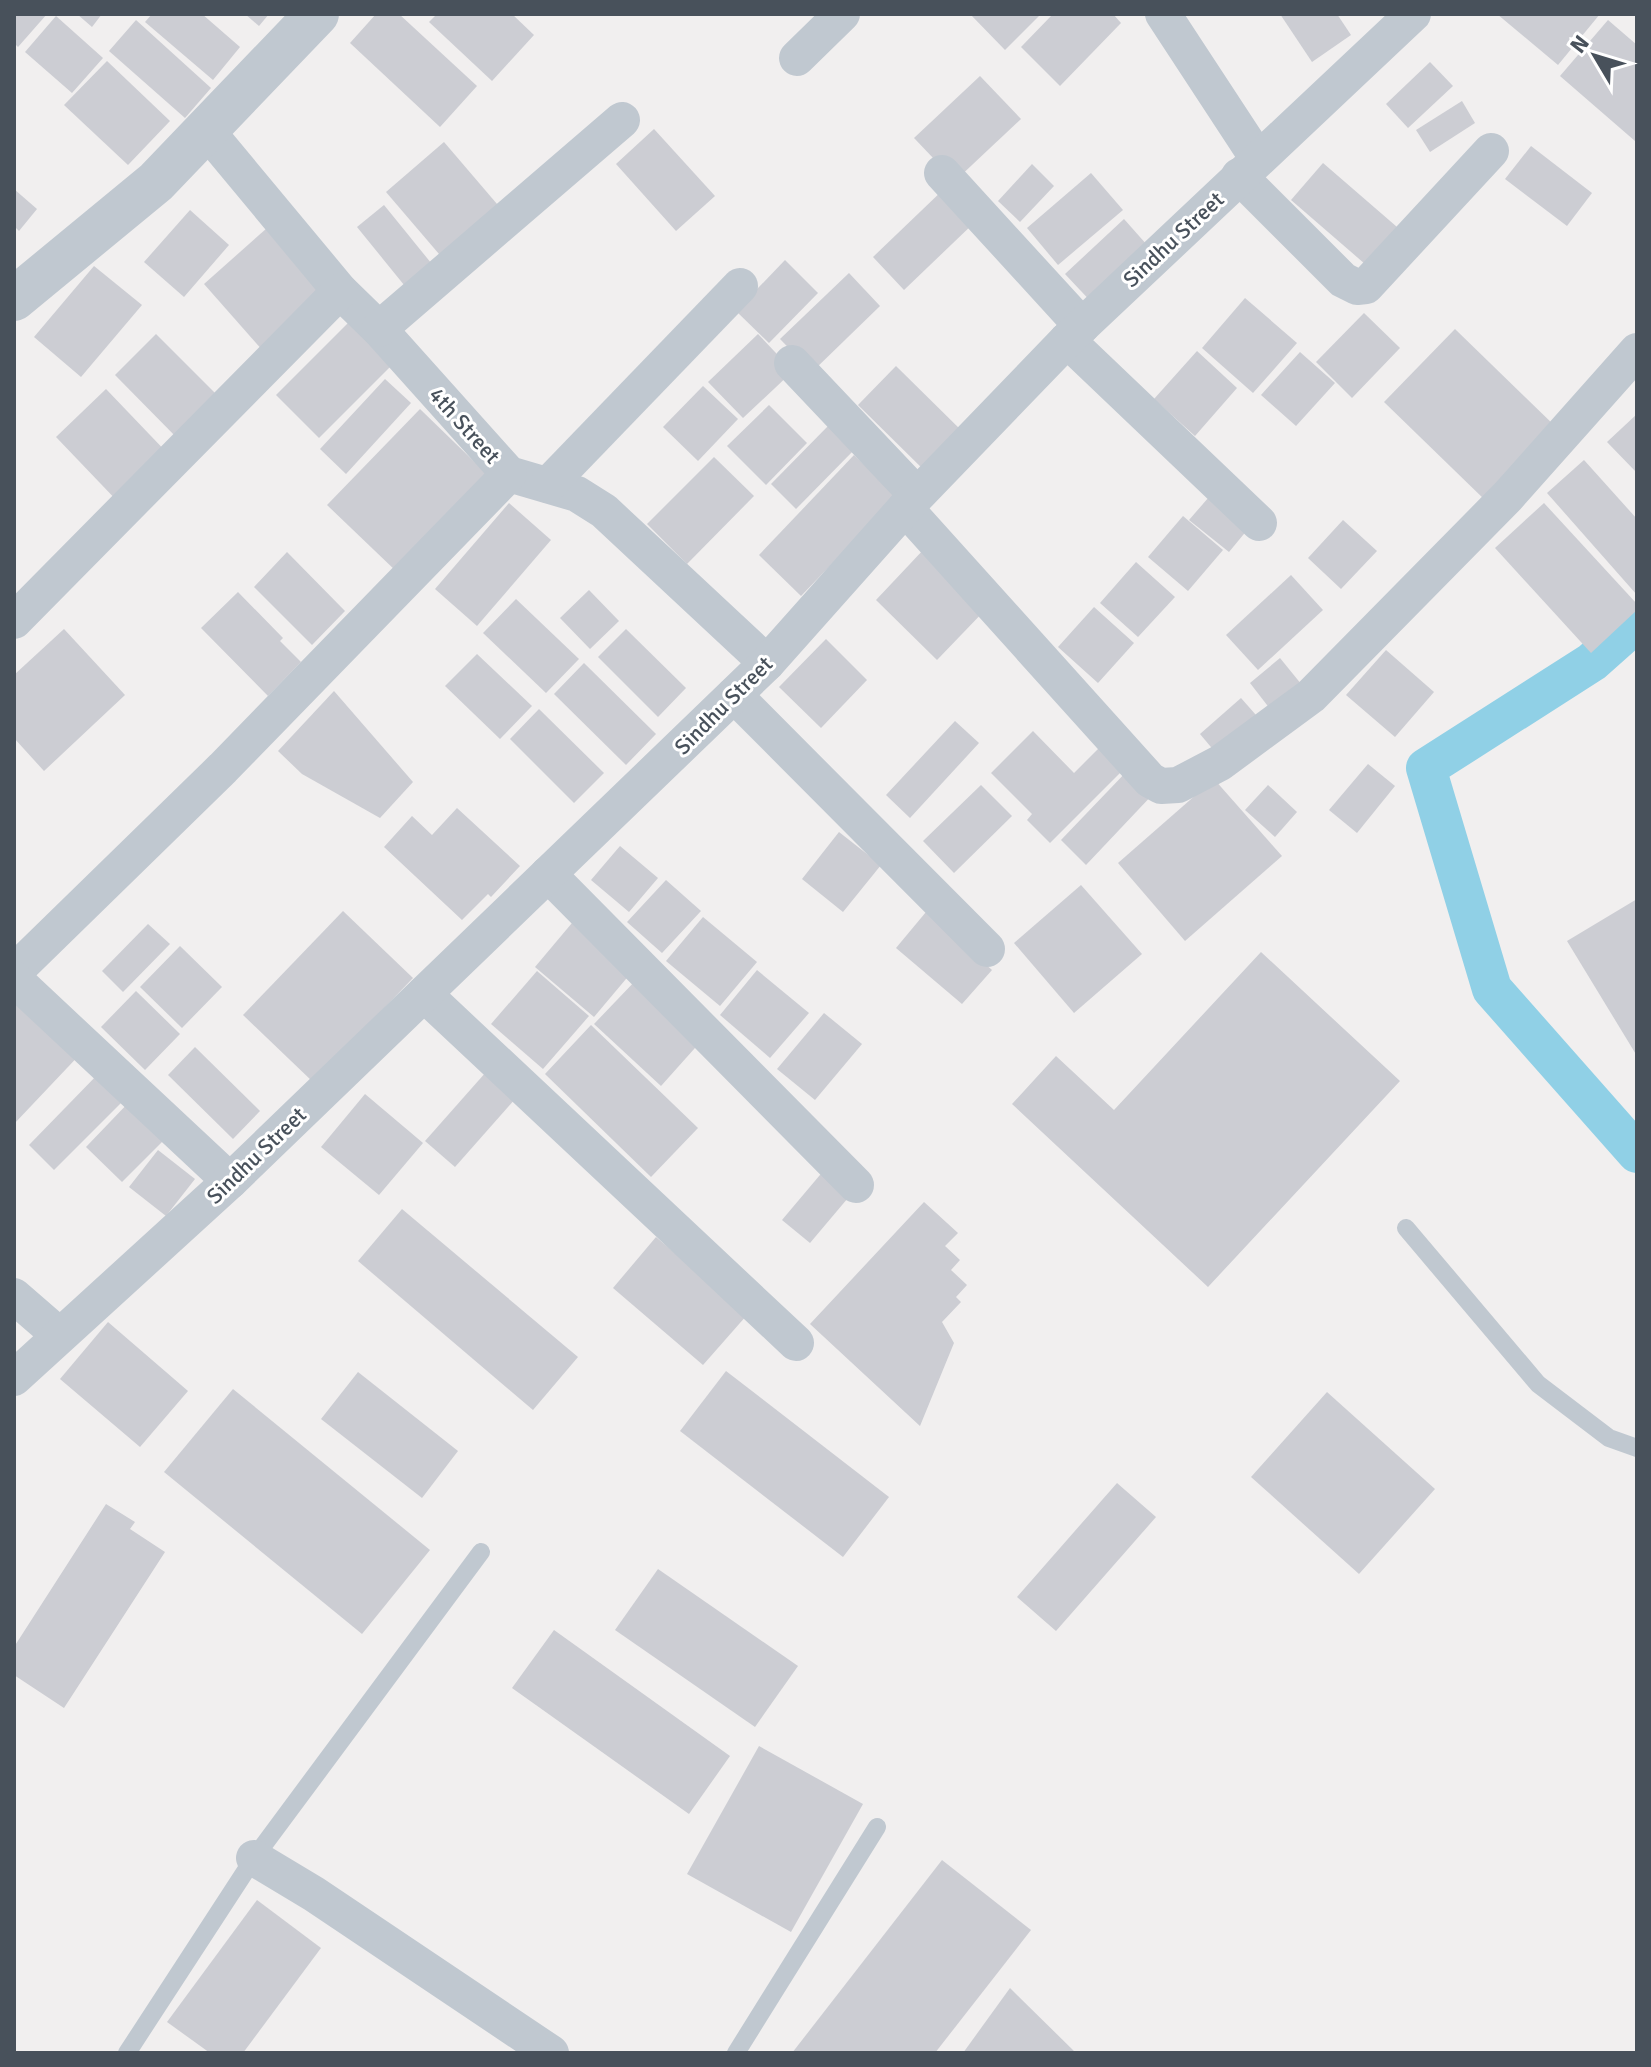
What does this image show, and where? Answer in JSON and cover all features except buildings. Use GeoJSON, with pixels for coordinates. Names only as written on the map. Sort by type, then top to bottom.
{"type":"FeatureCollection","features":[{"type":"Feature","properties":{"kind":"street"},"geometry":{"type":"LineString","coordinates":[[18,289],[156,182],[317,14]]}},
{"type":"Feature","properties":{"kind":"street"},"geometry":{"type":"LineString","coordinates":[[797,58],[842,14]]}},
{"type":"Feature","properties":{"kind":"street"},"geometry":{"type":"LineString","coordinates":[[1163,14],[1249,168],[1343,280],[1357,287],[1366,286],[1491,151]]}},
{"type":"Feature","properties":{"kind":"street","name":"Sindhu Street"},"geometry":{"type":"LineString","coordinates":[[14,1378],[230,1181],[767,663],[911,502],[1074,333],[1413,14]]}},
{"type":"Feature","properties":{"kind":"street"},"geometry":{"type":"LineString","coordinates":[[379,329],[622,120]]}},
{"type":"Feature","properties":{"kind":"street","name":"4th Street"},"geometry":{"type":"LineString","coordinates":[[207,131],[340,291],[379,329],[509,474],[577,494],[604,511],[767,663]]}},
{"type":"Feature","properties":{"kind":"street"},"geometry":{"type":"LineString","coordinates":[[942,173],[1074,333],[1259,523]]}},
{"type":"Feature","properties":{"kind":"street"},"geometry":{"type":"LineString","coordinates":[[548,485],[740,286]]}},
{"type":"Feature","properties":{"kind":"street"},"geometry":{"type":"LineString","coordinates":[[14,621],[340,291]]}},
{"type":"Feature","properties":{"kind":"street"},"geometry":{"type":"LineString","coordinates":[[792,363],[1150,780],[1161,786],[1178,785],[1220,763],[1311,696],[1508,496],[1637,351]]}},
{"type":"Feature","properties":{"kind":"street"},"geometry":{"type":"LineString","coordinates":[[14,972],[223,768],[509,474]]}},
{"type":"Feature","properties":{"kind":"street"},"geometry":{"type":"LineString","coordinates":[[734,695],[987,949]]}},
{"type":"Feature","properties":{"kind":"street"},"geometry":{"type":"LineString","coordinates":[[548,874],[856,1185]]}},
{"type":"Feature","properties":{"kind":"street"},"geometry":{"type":"LineString","coordinates":[[14,979],[230,1181]]}},
{"type":"Feature","properties":{"kind":"street"},"geometry":{"type":"LineString","coordinates":[[424,994],[796,1343]]}},
{"type":"Feature","properties":{"kind":"street"},"geometry":{"type":"LineString","coordinates":[[14,1296],[59,1335]]}},
{"type":"Feature","properties":{"kind":"street"},"geometry":{"type":"LineString","coordinates":[[254,1858],[314,1894],[551,2053]]}},
{"type":"Feature","properties":{"kind":"lane"},"geometry":{"type":"LineString","coordinates":[[1406,1228],[1538,1384],[1609,1438],[1637,1448]]}},
{"type":"Feature","properties":{"kind":"lane"},"geometry":{"type":"LineString","coordinates":[[127,2053],[254,1858],[481,1552]]}},
{"type":"Feature","properties":{"kind":"lane"},"geometry":{"type":"LineString","coordinates":[[736,2053],[877,1827]]}},
{"type":"Feature","properties":{"kind":"waterway"},"geometry":{"type":"LineString","coordinates":[[1637,622],[1592,662],[1426,768],[1492,989],[1637,1153]]}}]}
